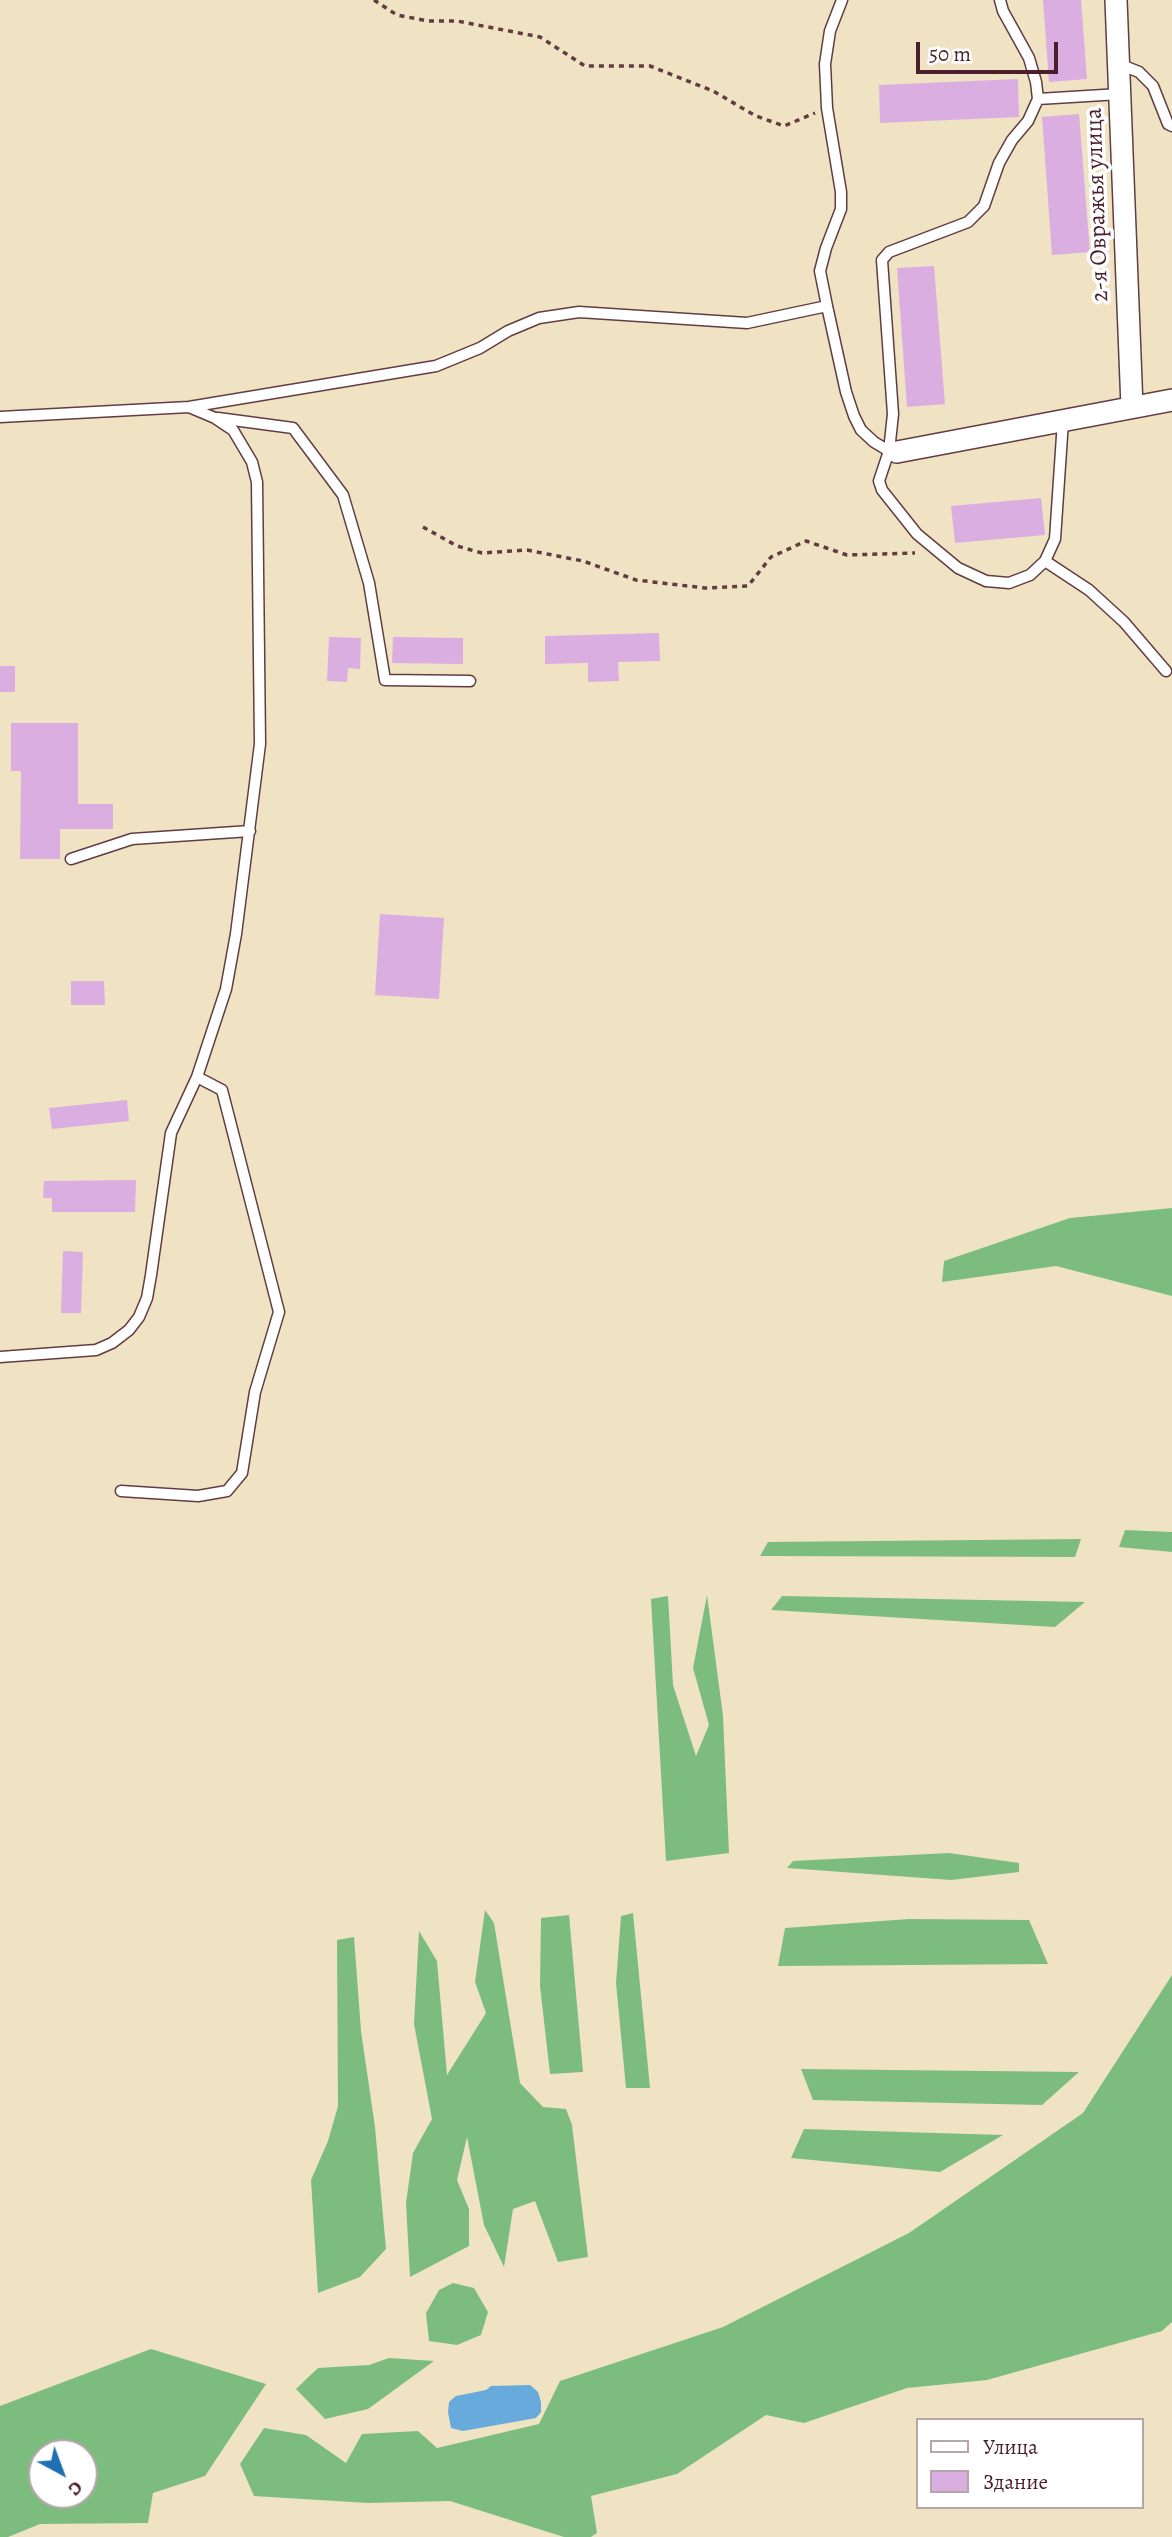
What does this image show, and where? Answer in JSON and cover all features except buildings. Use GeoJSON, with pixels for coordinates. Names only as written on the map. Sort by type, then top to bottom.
{"type":"FeatureCollection","features":[{"type":"Feature","properties":{"kind":"street","name":"2-я Овражья улица"},"geometry":{"type":"LineString","coordinates":[[1116,0],[1132,407]]}},
{"type":"Feature","properties":{"kind":"street"},"geometry":{"type":"LineString","coordinates":[[893,452],[1172,400]]}},
{"type":"Feature","properties":{"kind":"lane"},"geometry":{"type":"LineString","coordinates":[[842,0],[830,30],[825,64],[827,108],[841,191],[841,209],[820,271],[846,393],[854,416],[861,430],[893,452]]}},
{"type":"Feature","properties":{"kind":"lane"},"geometry":{"type":"LineString","coordinates":[[1000,0],[1003,11],[1029,58],[1038,99],[1028,121],[1012,140],[999,163],[984,206],[968,222],[889,252],[883,260],[893,452],[879,481],[882,490],[917,534],[958,568],[986,582],[1009,583],[1030,575],[1045,561],[1055,539],[1063,421]]}},
{"type":"Feature","properties":{"kind":"lane"},"geometry":{"type":"LineString","coordinates":[[1119,64],[1139,72],[1153,86],[1168,124],[1172,126]]}},
{"type":"Feature","properties":{"kind":"lane"},"geometry":{"type":"LineString","coordinates":[[1038,99],[1120,94]]}},
{"type":"Feature","properties":{"kind":"lane"},"geometry":{"type":"LineString","coordinates":[[0,417],[188,407],[436,366],[480,348],[508,331],[539,318],[579,312],[747,323],[827,306]]}},
{"type":"Feature","properties":{"kind":"lane"},"geometry":{"type":"LineString","coordinates":[[0,1357],[96,1350],[120,1337],[139,1317],[147,1298],[151,1275],[171,1133],[197,1077],[226,989],[260,744],[257,482],[252,462],[233,430],[215,418],[188,407]]}},
{"type":"Feature","properties":{"kind":"lane"},"geometry":{"type":"LineString","coordinates":[[215,418],[293,428],[343,495],[369,583],[385,680],[470,681]]}},
{"type":"Feature","properties":{"kind":"lane"},"geometry":{"type":"LineString","coordinates":[[1045,561],[1088,590],[1124,622],[1166,671]]}},
{"type":"Feature","properties":{"kind":"lane"},"geometry":{"type":"LineString","coordinates":[[71,859],[132,839],[250,831]]}},
{"type":"Feature","properties":{"kind":"lane"},"geometry":{"type":"LineString","coordinates":[[121,1491],[198,1496],[227,1491],[243,1473],[255,1392],[279,1312],[222,1090],[197,1077]]}},
{"type":"Feature","properties":{"kind":"path"},"geometry":{"type":"LineString","coordinates":[[374,0],[397,15],[428,22],[457,21],[540,37],[585,66],[650,66],[713,91],[756,116],[784,126],[827,108]]}},
{"type":"Feature","properties":{"kind":"path"},"geometry":{"type":"LineString","coordinates":[[424,527],[457,546],[482,553],[527,550],[583,561],[636,580],[705,588],[748,586],[771,556],[806,541],[847,555],[939,553]]}},
{"type":"Feature","properties":{"kind":"green space"},"geometry":{"type":"Polygon","coordinates":[[[1172,1208],[1172,1296],[1056,1266],[942,1282],[944,1261],[1070,1218],[1172,1208]]]}},
{"type":"Feature","properties":{"kind":"green space"},"geometry":{"type":"Polygon","coordinates":[[[1125,1530],[1172,1532],[1172,1552],[1119,1547],[1125,1530]]]}},
{"type":"Feature","properties":{"kind":"green space"},"geometry":{"type":"Polygon","coordinates":[[[1081,1539],[1075,1557],[760,1556],[768,1542],[1081,1539]]]}},
{"type":"Feature","properties":{"kind":"green space"},"geometry":{"type":"Polygon","coordinates":[[[707,1595],[723,1716],[729,1853],[666,1861],[651,1599],[668,1596],[673,1685],[696,1756],[709,1725],[693,1668],[707,1595]]]}},
{"type":"Feature","properties":{"kind":"green space"},"geometry":{"type":"Polygon","coordinates":[[[782,1596],[1085,1602],[1055,1627],[771,1610],[782,1596]]]}},
{"type":"Feature","properties":{"kind":"green space"},"geometry":{"type":"Polygon","coordinates":[[[949,1853],[1019,1863],[1019,1872],[951,1880],[787,1868],[793,1861],[949,1853]]]}},
{"type":"Feature","properties":{"kind":"green space"},"geometry":{"type":"Polygon","coordinates":[[[485,1910],[494,1923],[520,2083],[543,2107],[566,2109],[572,2125],[588,2257],[558,2262],[535,2201],[513,2209],[504,2267],[484,2225],[467,2137],[457,2180],[469,2209],[469,2246],[410,2277],[406,2203],[413,2153],[432,2119],[414,2024],[419,1931],[437,1961],[447,2075],[486,2013],[475,1982],[485,1910]]]}},
{"type":"Feature","properties":{"kind":"green space"},"geometry":{"type":"Polygon","coordinates":[[[633,1913],[650,2088],[626,2088],[616,1983],[621,1916],[633,1913]]]}},
{"type":"Feature","properties":{"kind":"green space"},"geometry":{"type":"Polygon","coordinates":[[[569,1915],[583,2072],[550,2074],[540,1986],[541,1918],[569,1915]]]}},
{"type":"Feature","properties":{"kind":"green space"},"geometry":{"type":"Polygon","coordinates":[[[909,1919],[1029,1920],[1048,1964],[778,1966],[785,1928],[909,1919]]]}},
{"type":"Feature","properties":{"kind":"green space"},"geometry":{"type":"Polygon","coordinates":[[[354,1937],[361,2031],[375,2127],[386,2249],[360,2277],[318,2293],[311,2180],[328,2141],[338,2106],[337,1940],[354,1937]]]}},
{"type":"Feature","properties":{"kind":"green space"},"geometry":{"type":"Polygon","coordinates":[[[1172,1975],[1172,2322],[1162,2331],[987,2380],[907,2388],[804,2423],[766,2415],[677,2474],[591,2496],[597,2533],[591,2537],[564,2537],[450,2501],[368,2503],[254,2496],[240,2464],[264,2428],[306,2435],[346,2463],[362,2434],[418,2431],[437,2448],[539,2424],[560,2381],[723,2327],[909,2233],[1083,2113],[1172,1975]]]}},
{"type":"Feature","properties":{"kind":"green space"},"geometry":{"type":"Polygon","coordinates":[[[801,2069],[1079,2072],[1042,2105],[813,2100],[801,2069]]]}},
{"type":"Feature","properties":{"kind":"green space"},"geometry":{"type":"Polygon","coordinates":[[[804,2129],[1003,2135],[940,2172],[791,2158],[804,2129]]]}},
{"type":"Feature","properties":{"kind":"green space"},"geometry":{"type":"Polygon","coordinates":[[[453,2283],[474,2288],[488,2312],[481,2335],[457,2345],[429,2341],[426,2313],[439,2290],[453,2283]]]}},
{"type":"Feature","properties":{"kind":"green space"},"geometry":{"type":"Polygon","coordinates":[[[151,2349],[266,2384],[205,2476],[153,2493],[148,2523],[40,2524],[8,2537],[0,2537],[0,2406],[151,2349]]]}},
{"type":"Feature","properties":{"kind":"green space"},"geometry":{"type":"Polygon","coordinates":[[[389,2358],[434,2361],[368,2409],[325,2419],[296,2389],[318,2368],[369,2365],[389,2358]]]}},
{"type":"Feature","properties":{"kind":"water"},"geometry":{"type":"Polygon","coordinates":[[[530,2385],[538,2392],[541,2402],[541,2412],[536,2418],[463,2431],[451,2428],[449,2402],[456,2396],[486,2390],[491,2386],[530,2385]]]}}]}
